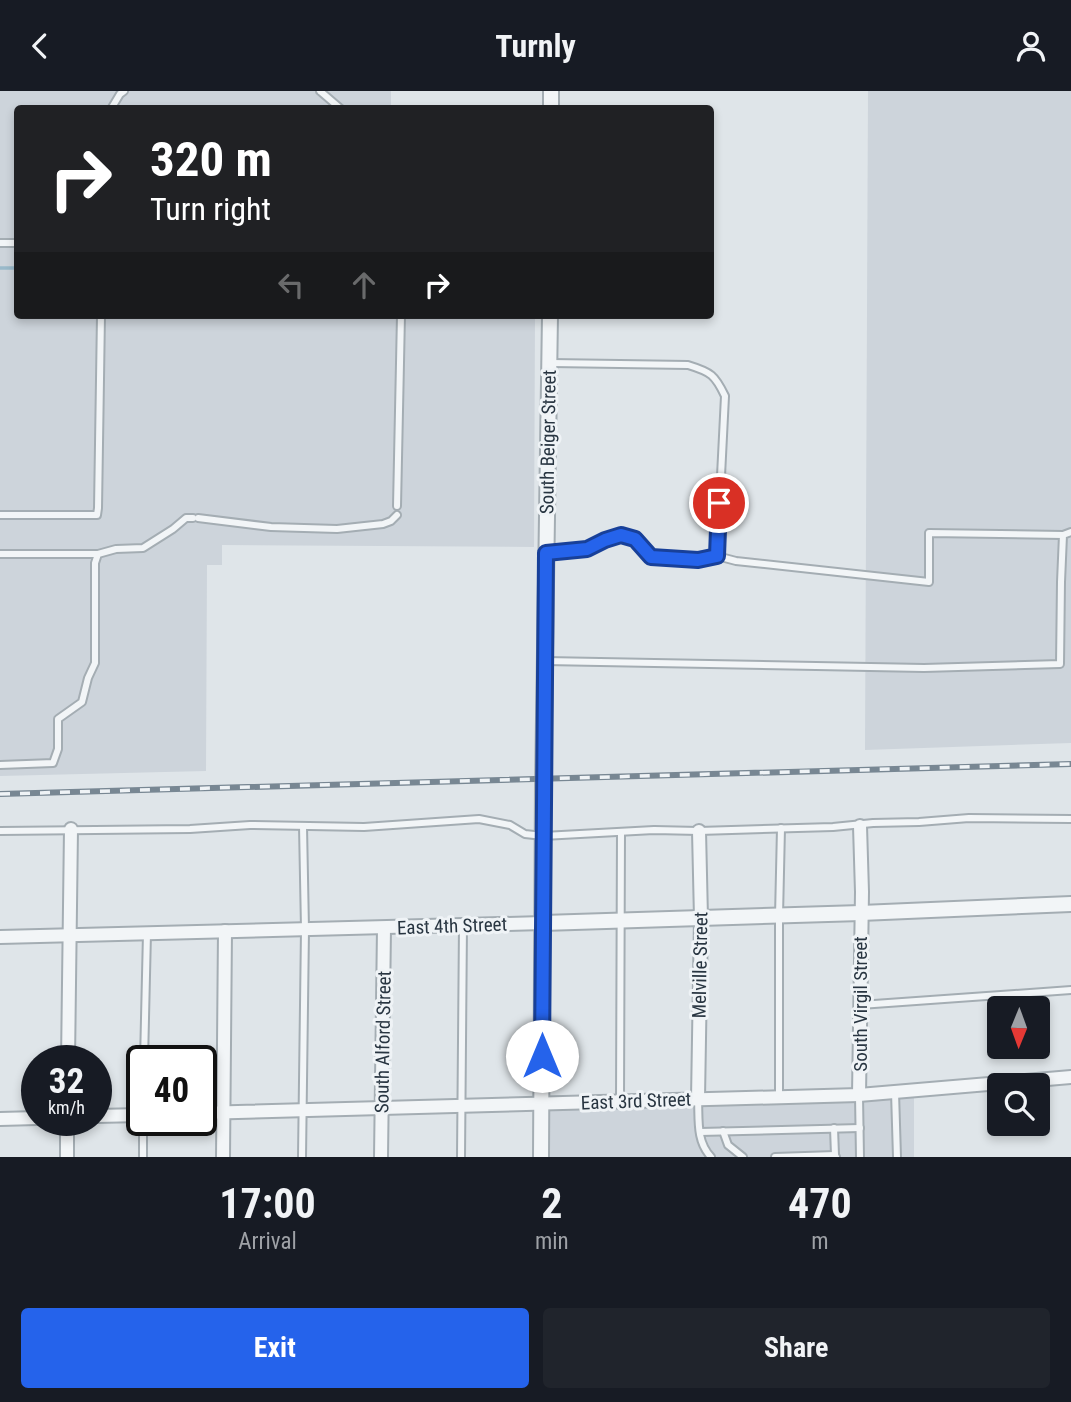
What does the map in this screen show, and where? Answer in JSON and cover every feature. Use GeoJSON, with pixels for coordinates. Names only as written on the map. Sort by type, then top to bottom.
{"type":"FeatureCollection","features":[{"type":"Feature","properties":{"kind":"street","name":"South Beiger Street"},"geometry":{"type":"LineString","coordinates":[[541,1157],[550,319]]}},
{"type":"Feature","properties":{"kind":"street","name":"South Virgil Street"},"geometry":{"type":"LineString","coordinates":[[859,1095],[860,826]]}},
{"type":"Feature","properties":{"kind":"street"},"geometry":{"type":"LineString","coordinates":[[68,1045],[71,829]]}},
{"type":"Feature","properties":{"kind":"street","name":"Melville Street"},"geometry":{"type":"LineString","coordinates":[[698,1099],[701,918],[699,831]]}},
{"type":"Feature","properties":{"kind":"street","name":"East 4th Street"},"geometry":{"type":"LineString","coordinates":[[0,937],[620,921],[1071,904]]}},
{"type":"Feature","properties":{"kind":"street","name":"South Alford Street"},"geometry":{"type":"LineString","coordinates":[[381,1157],[384,927]]}},
{"type":"Feature","properties":{"kind":"street"},"geometry":{"type":"LineString","coordinates":[[223,1157],[225,932]]}},
{"type":"Feature","properties":{"kind":"street","name":"East 3rd Street"},"geometry":{"type":"LineString","coordinates":[[217,1113],[859,1095],[1071,1077]]}},
{"type":"Feature","properties":{"kind":"street"},"geometry":{"type":"LineString","coordinates":[[0,1119],[21,1118]]}},
{"type":"Feature","properties":{"kind":"street"},"geometry":{"type":"LineString","coordinates":[[67,1136],[67,1157]]}},
{"type":"Feature","properties":{"kind":"lane"},"geometry":{"type":"LineString","coordinates":[[113,105],[124,91]]}},
{"type":"Feature","properties":{"kind":"lane"},"geometry":{"type":"LineString","coordinates":[[320,91],[336,105]]}},
{"type":"Feature","properties":{"kind":"lane"},"geometry":{"type":"LineString","coordinates":[[0,515],[97,516],[101,319]]}},
{"type":"Feature","properties":{"kind":"lane"},"geometry":{"type":"LineString","coordinates":[[397,506],[401,319]]}},
{"type":"Feature","properties":{"kind":"lane"},"geometry":{"type":"LineString","coordinates":[[549,363],[688,365],[704,370],[717,380],[725,397],[717,556]]}},
{"type":"Feature","properties":{"kind":"lane"},"geometry":{"type":"LineString","coordinates":[[0,554],[98,554],[116,549],[143,548],[186,518],[271,527],[337,529],[383,524],[397,515]]}},
{"type":"Feature","properties":{"kind":"lane"},"geometry":{"type":"LineString","coordinates":[[546,553],[587,549],[621,535],[635,539],[651,557],[698,560],[717,556],[736,561],[929,582],[929,533],[1063,535],[1071,532]]}},
{"type":"Feature","properties":{"kind":"lane"},"geometry":{"type":"LineString","coordinates":[[545,661],[924,668],[1060,664],[1063,535]]}},
{"type":"Feature","properties":{"kind":"lane"},"geometry":{"type":"LineString","coordinates":[[0,765],[53,762],[58,749],[58,719],[82,702],[95,663],[98,554]]}},
{"type":"Feature","properties":{"kind":"lane"},"geometry":{"type":"LineString","coordinates":[[0,831],[190,829],[250,825],[364,827],[479,819],[510,825],[525,834],[543,836],[654,830],[860,826],[970,818],[1071,820]]}},
{"type":"Feature","properties":{"kind":"lane"},"geometry":{"type":"LineString","coordinates":[[302,1157],[305,929],[303,827]]}},
{"type":"Feature","properties":{"kind":"lane"},"geometry":{"type":"LineString","coordinates":[[779,1097],[781,828]]}},
{"type":"Feature","properties":{"kind":"lane"},"geometry":{"type":"LineString","coordinates":[[620,1101],[621,832]]}},
{"type":"Feature","properties":{"kind":"lane"},"geometry":{"type":"LineString","coordinates":[[461,1157],[463,925]]}},
{"type":"Feature","properties":{"kind":"lane"},"geometry":{"type":"LineString","coordinates":[[144,1045],[147,933]]}},
{"type":"Feature","properties":{"kind":"lane"},"geometry":{"type":"LineString","coordinates":[[859,1005],[1071,990]]}},
{"type":"Feature","properties":{"kind":"lane"},"geometry":{"type":"LineString","coordinates":[[895,1092],[897,1157]]}},
{"type":"Feature","properties":{"kind":"lane"},"geometry":{"type":"LineString","coordinates":[[859,1095],[860,1157]]}},
{"type":"Feature","properties":{"kind":"lane"},"geometry":{"type":"LineString","coordinates":[[698,1099],[700,1139],[711,1157]]}},
{"type":"Feature","properties":{"kind":"lane"},"geometry":{"type":"LineString","coordinates":[[775,1157],[835,1156],[834,1128]]}},
{"type":"Feature","properties":{"kind":"lane"},"geometry":{"type":"LineString","coordinates":[[700,1132],[860,1128]]}},
{"type":"Feature","properties":{"kind":"lane"},"geometry":{"type":"LineString","coordinates":[[723,1131],[728,1145],[743,1157]]}},
{"type":"Feature","properties":{"kind":"lane"},"geometry":{"type":"LineString","coordinates":[[142,1136],[143,1157]]}},
{"type":"Feature","properties":{"kind":"shaded area"},"geometry":{"type":"Polygon","coordinates":[[[0,91],[391,91],[391,105],[14,105],[14,319],[535,319],[534,547],[222,545],[222,565],[207,565],[206,771],[0,776],[0,91]]]}},
{"type":"Feature","properties":{"kind":"shaded area"},"geometry":{"type":"Polygon","coordinates":[[[868,91],[1071,91],[1071,743],[865,750],[868,91]]]}},
{"type":"Feature","properties":{"kind":"shaded area"},"geometry":{"type":"Polygon","coordinates":[[[914,1090],[914,1157],[541,1157],[542,1103],[914,1090]]]}},
{"type":"Feature","properties":{"kind":"waterway"},"geometry":{"type":"LineString","coordinates":[[0,268],[14,268]]}},
{"type":"Feature","properties":{"kind":"railway"},"geometry":{"type":"LineString","coordinates":[[0,794],[1071,764]]}},
{"type":"Feature","properties":{"kind":"route"},"geometry":{"type":"LineString","coordinates":[[542,1056],[546,553],[587,549],[621,535],[635,539],[651,557],[698,560],[717,556],[719,503]]}}]}
